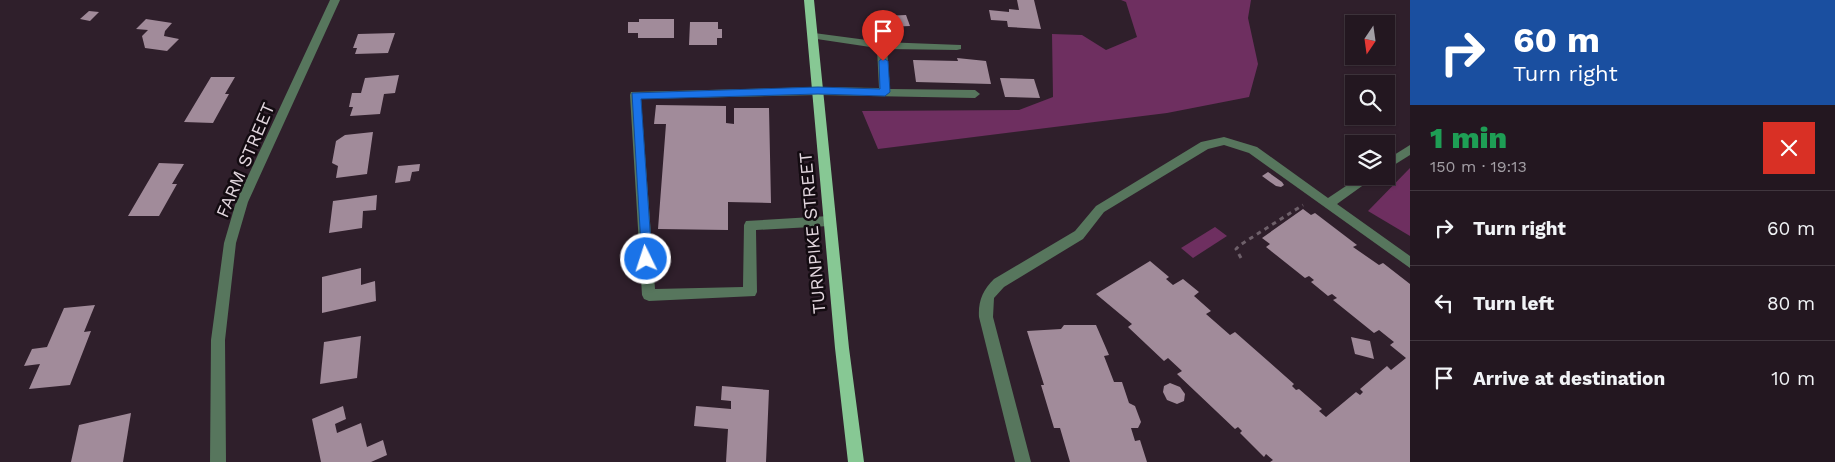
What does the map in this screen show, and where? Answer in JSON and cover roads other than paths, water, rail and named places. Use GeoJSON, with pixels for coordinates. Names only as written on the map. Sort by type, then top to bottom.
{"type":"FeatureCollection","features":[{"type":"Feature","properties":{"kind":"main road","name":"TURNPIKE STREET"},"geometry":{"type":"LineString","coordinates":[[809,0],[814,36],[829,221],[856,462]]}},
{"type":"Feature","properties":{"kind":"street","name":"FARM STREET"},"geometry":{"type":"LineString","coordinates":[[218,462],[218,340],[230,243],[242,202],[335,0]]}},
{"type":"Feature","properties":{"kind":"street"},"geometry":{"type":"LineString","coordinates":[[814,36],[882,45],[957,47]]}},
{"type":"Feature","properties":{"kind":"street"},"geometry":{"type":"LineString","coordinates":[[882,45],[885,92]]}},
{"type":"Feature","properties":{"kind":"street"},"geometry":{"type":"LineString","coordinates":[[829,221],[750,225],[750,292],[649,295],[636,95],[818,91],[975,94]]}},
{"type":"Feature","properties":{"kind":"street"},"geometry":{"type":"LineString","coordinates":[[1023,462],[985,309],[990,292],[1019,270],[1082,233],[1091,218],[1100,209],[1210,142],[1231,142],[1253,150],[1410,263]]}},
{"type":"Feature","properties":{"kind":"street"},"geometry":{"type":"LineString","coordinates":[[1395,160],[1410,149]]}},
{"type":"Feature","properties":{"kind":"street"},"geometry":{"type":"LineString","coordinates":[[1328,204],[1356,185]]}}]}
